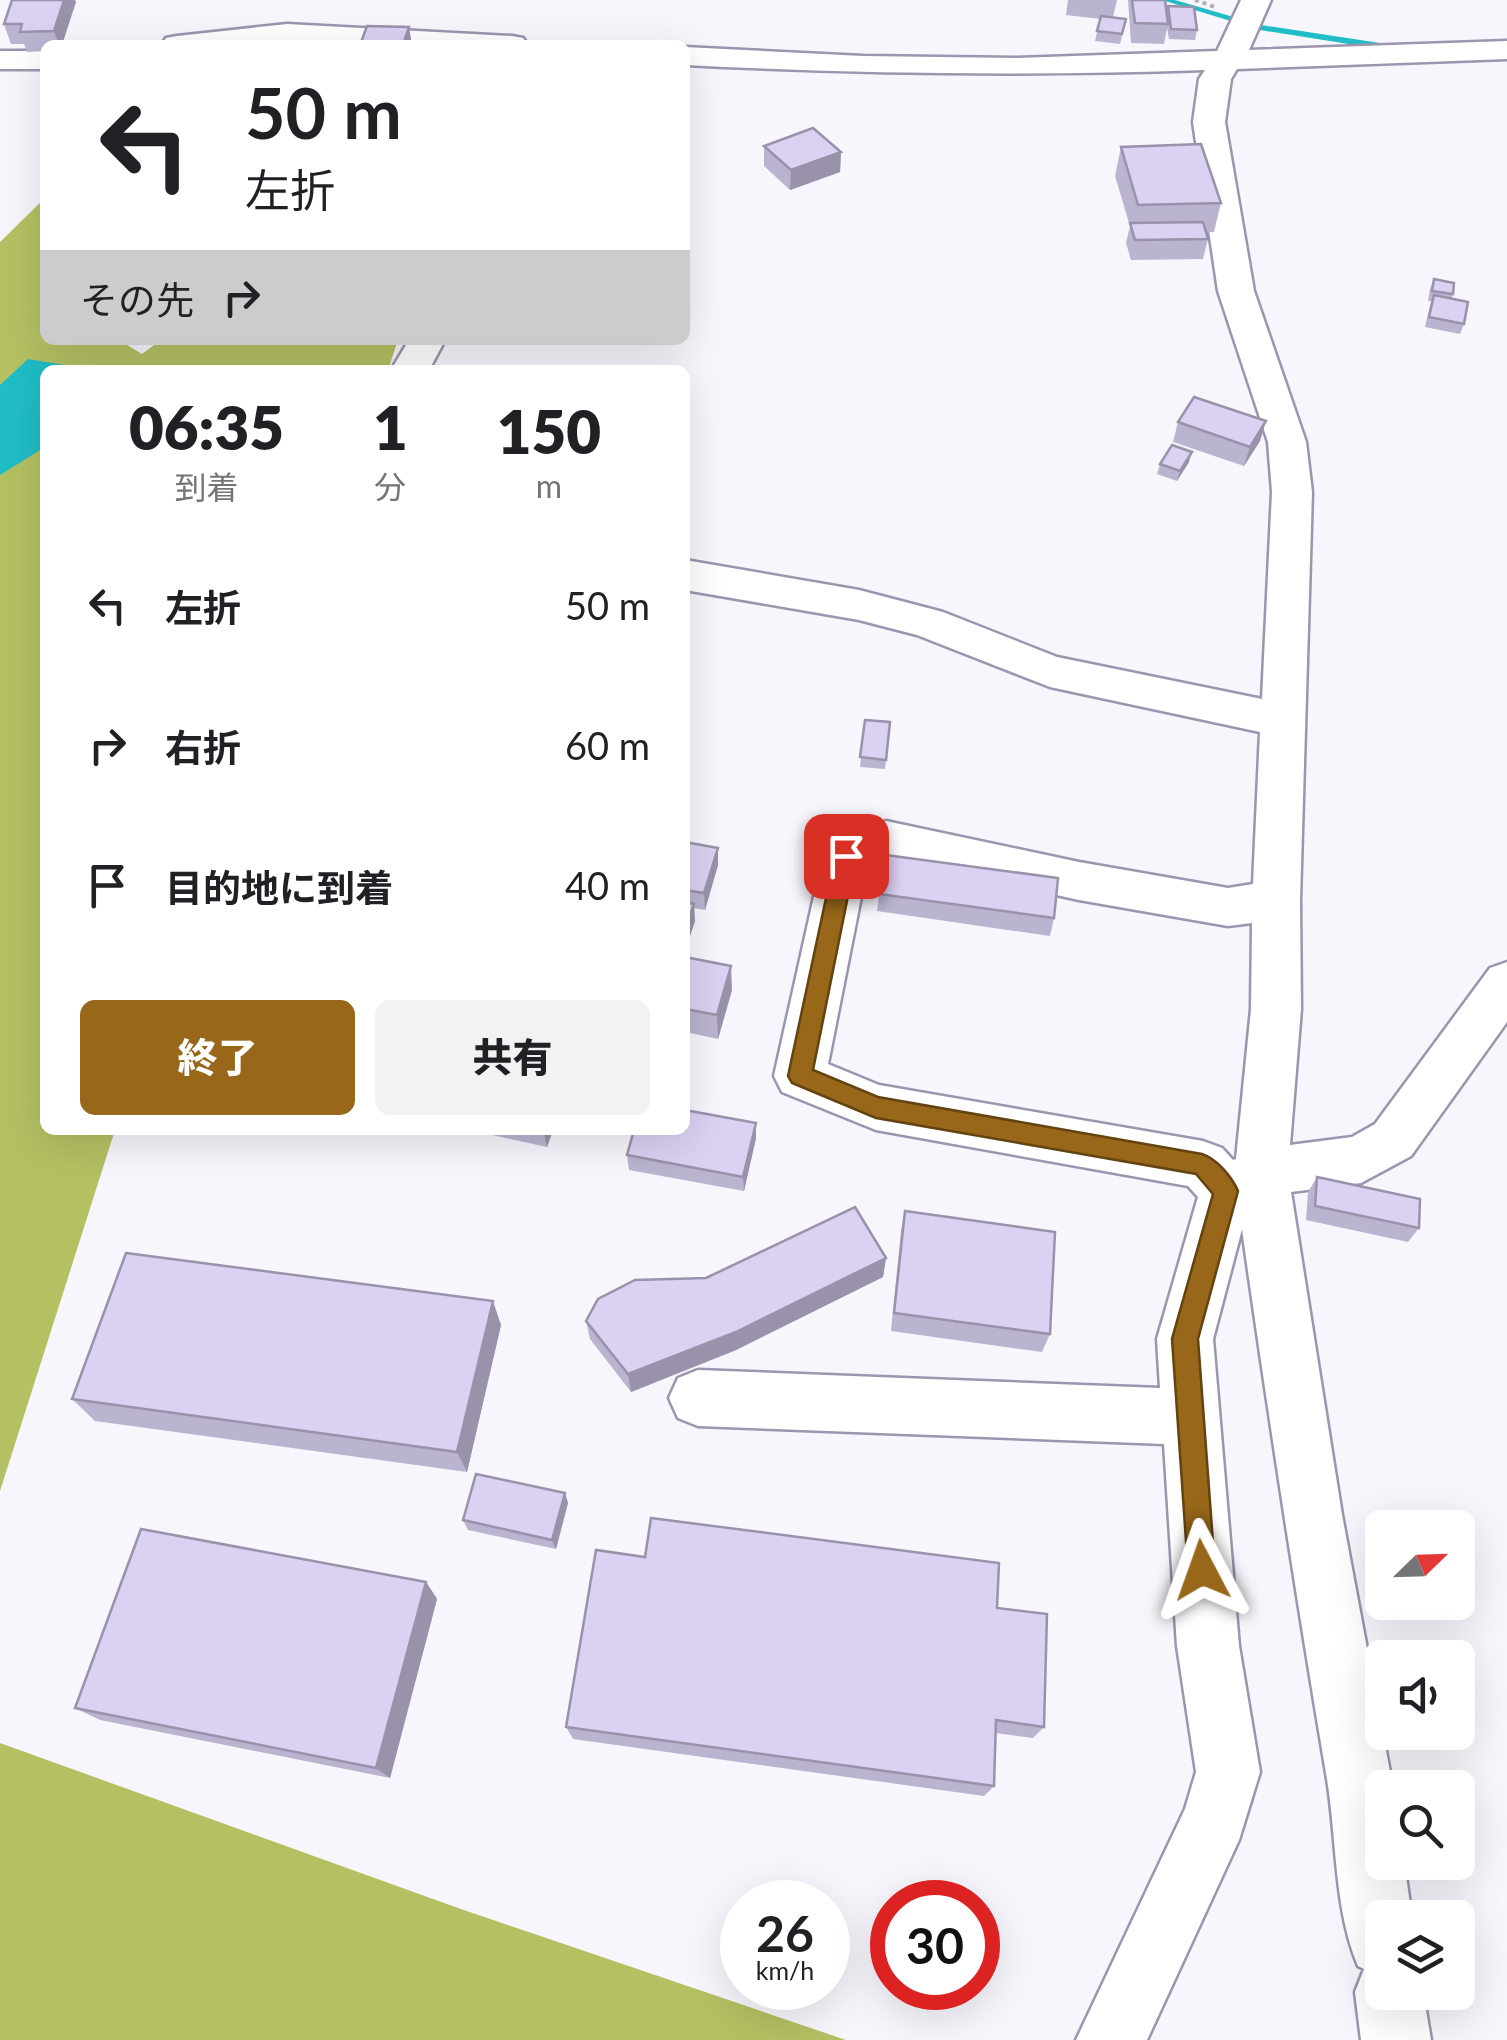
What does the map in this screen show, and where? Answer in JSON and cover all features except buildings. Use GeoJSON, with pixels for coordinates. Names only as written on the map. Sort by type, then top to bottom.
{"type":"FeatureCollection","features":[{"type":"Feature","properties":{"kind":"street"},"geometry":{"type":"LineString","coordinates":[[1111,2040],[1216,1817],[1228,1772],[1208,1646],[1185,1339],[1244,1182],[1276,1009],[1276,900],[1286,722],[1292,492],[1287,442],[1236,291],[1209,122],[1215,79],[1256,0]]}},
{"type":"Feature","properties":{"kind":"street"},"geometry":{"type":"LineString","coordinates":[[190,40],[232,25],[439,40]]}},
{"type":"Feature","properties":{"kind":"street"},"geometry":{"type":"LineString","coordinates":[[690,56],[863,65],[1017,67],[1507,50]]}},
{"type":"Feature","properties":{"kind":"street"},"geometry":{"type":"LineString","coordinates":[[0,60],[40,60]]}},
{"type":"Feature","properties":{"kind":"street"},"geometry":{"type":"LineString","coordinates":[[690,576],[860,604],[928,623],[1050,671],[1286,722]]}},
{"type":"Feature","properties":{"kind":"street"},"geometry":{"type":"LineString","coordinates":[[1276,900],[1228,907],[1079,882],[886,839],[846,856],[800,1076],[876,1107],[1202,1165],[1244,1182],[1361,1159],[1394,1140],[1507,983]]}},
{"type":"Feature","properties":{"kind":"street"},"geometry":{"type":"LineString","coordinates":[[1244,1182],[1312,1514],[1363,1800],[1376,1900]]}},
{"type":"Feature","properties":{"kind":"street"},"geometry":{"type":"LineString","coordinates":[[698,1398],[1189,1418]]}},
{"type":"Feature","properties":{"kind":"street"},"geometry":{"type":"LineString","coordinates":[[1392,2010],[1396,2040]]}},
{"type":"Feature","properties":{"kind":"green space"},"geometry":{"type":"Polygon","coordinates":[[[40,203],[40,345],[127,345],[142,354],[154,345],[396,345],[390,365],[40,365],[40,1135],[113,1135],[0,1491],[0,242],[40,203]]]}},
{"type":"Feature","properties":{"kind":"green space"},"geometry":{"type":"Polygon","coordinates":[[[0,1743],[458,1908],[720,1997],[720,2010],[758,2010],[846,2040],[0,2040],[0,1743]]]}},
{"type":"Feature","properties":{"kind":"water"},"geometry":{"type":"Polygon","coordinates":[[[28,359],[65,365],[40,365],[40,450],[0,475],[0,385],[28,359]]]}},
{"type":"Feature","properties":{"kind":"waterway"},"geometry":{"type":"LineString","coordinates":[[1166,0],[1260,27],[1380,46]]}},
{"type":"Feature","properties":{"kind":"route"},"geometry":{"type":"LineString","coordinates":[[846,856],[800,1076],[876,1107],[1202,1165],[1226,1191],[1185,1339],[1202,1570]]}}]}
